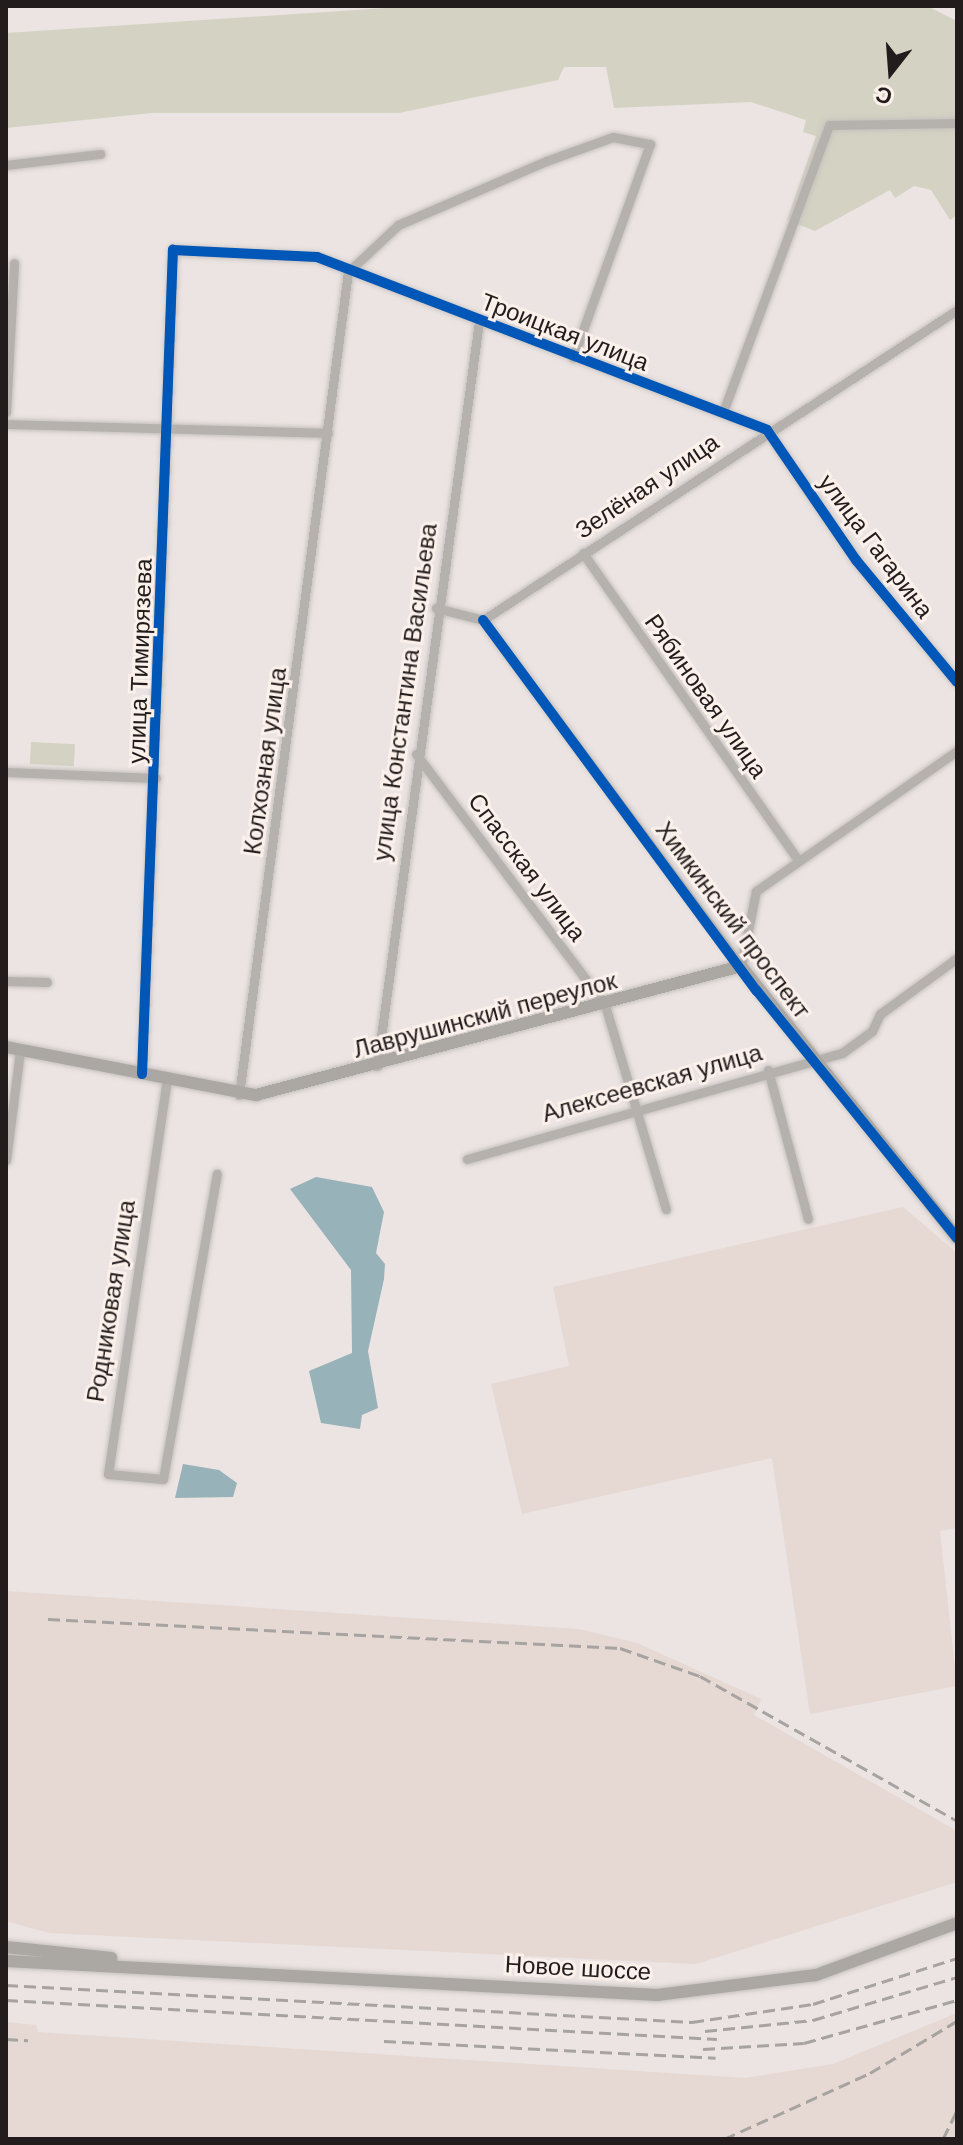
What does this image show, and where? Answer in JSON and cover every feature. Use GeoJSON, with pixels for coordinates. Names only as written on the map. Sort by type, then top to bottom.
{"type":"FeatureCollection","features":[{"type":"Feature","properties":{"kind":"main road","name":"Лаврушинский переулок"},"geometry":{"type":"LineString","coordinates":[[239,1095],[378,1068],[741,966]]}},
{"type":"Feature","properties":{"kind":"main road","name":"Химкинский проспект"},"geometry":{"type":"LineString","coordinates":[[741,966],[957,1238]]}},
{"type":"Feature","properties":{"kind":"main road"},"geometry":{"type":"LineString","coordinates":[[6,1047],[239,1095]]}},
{"type":"Feature","properties":{"kind":"main road","name":"Новое шоссе"},"geometry":{"type":"LineString","coordinates":[[6,1961],[694,1993],[854,1965],[957,1923]]}},
{"type":"Feature","properties":{"kind":"main road","name":"Новое шоссе"},"geometry":{"type":"LineString","coordinates":[[6,1947],[186,1967]]}},
{"type":"Feature","properties":{"kind":"street"},"geometry":{"type":"LineString","coordinates":[[723,412],[829,125],[957,123]]}},
{"type":"Feature","properties":{"kind":"street"},"geometry":{"type":"LineString","coordinates":[[348,272],[398,225],[533,166],[613,137],[650,144],[573,358]]}},
{"type":"Feature","properties":{"kind":"street"},"geometry":{"type":"LineString","coordinates":[[6,165],[100,154]]}},
{"type":"Feature","properties":{"kind":"street","name":"Троицкая улица"},"geometry":{"type":"LineString","coordinates":[[173,250],[317,257],[348,272],[767,430]]}},
{"type":"Feature","properties":{"kind":"street","name":"улица Тимирязева"},"geometry":{"type":"LineString","coordinates":[[142,1074],[156,778],[173,250]]}},
{"type":"Feature","properties":{"kind":"street"},"geometry":{"type":"LineString","coordinates":[[6,412],[14,263]]}},
{"type":"Feature","properties":{"kind":"street","name":"Колхозная улица"},"geometry":{"type":"LineString","coordinates":[[239,1095],[348,272]]}},
{"type":"Feature","properties":{"kind":"street","name":"Зелёная улица"},"geometry":{"type":"LineString","coordinates":[[483,620],[767,430],[957,310]]}},
{"type":"Feature","properties":{"kind":"street","name":"улица Константина Васильева"},"geometry":{"type":"LineString","coordinates":[[378,1068],[416,754],[479,321]]}},
{"type":"Feature","properties":{"kind":"street"},"geometry":{"type":"LineString","coordinates":[[6,424],[168,426],[328,433]]}},
{"type":"Feature","properties":{"kind":"street","name":"улица Гагарина"},"geometry":{"type":"LineString","coordinates":[[767,430],[856,560],[957,682]]}},
{"type":"Feature","properties":{"kind":"street","name":"Рябиновая улица"},"geometry":{"type":"LineString","coordinates":[[583,553],[799,861]]}},
{"type":"Feature","properties":{"kind":"street"},"geometry":{"type":"LineString","coordinates":[[436,608],[483,620]]}},
{"type":"Feature","properties":{"kind":"street","name":"Химкинский проспект"},"geometry":{"type":"LineString","coordinates":[[483,620],[741,966]]}},
{"type":"Feature","properties":{"kind":"street"},"geometry":{"type":"LineString","coordinates":[[741,966],[752,895],[957,751]]}},
{"type":"Feature","properties":{"kind":"street","name":"Спасская улица"},"geometry":{"type":"LineString","coordinates":[[416,754],[605,1005],[666,1209]]}},
{"type":"Feature","properties":{"kind":"street"},"geometry":{"type":"LineString","coordinates":[[6,772],[156,778]]}},
{"type":"Feature","properties":{"kind":"street","name":"Алексеевская улица"},"geometry":{"type":"LineString","coordinates":[[467,1159],[637,1107],[812,1058],[842,1053],[872,1031],[880,1014],[957,958]]}},
{"type":"Feature","properties":{"kind":"street"},"geometry":{"type":"LineString","coordinates":[[6,981],[47,982]]}},
{"type":"Feature","properties":{"kind":"street"},"geometry":{"type":"LineString","coordinates":[[6,1160],[20,1050]]}},
{"type":"Feature","properties":{"kind":"street"},"geometry":{"type":"LineString","coordinates":[[768,1070],[808,1219]]}},
{"type":"Feature","properties":{"kind":"street","name":"Родниковая улица"},"geometry":{"type":"LineString","coordinates":[[167,1079],[105,1469],[162,1482],[217,1174]]}},
{"type":"Feature","properties":{"kind":"shaded area"},"geometry":{"type":"Polygon","coordinates":[[[416,6],[927,6],[957,21],[957,215],[950,220],[931,190],[914,186],[895,198],[890,190],[815,231],[787,220],[816,136],[803,132],[806,120],[751,102],[614,108],[606,67],[564,67],[558,80],[399,113],[152,113],[6,128],[6,33],[416,6]]]}},
{"type":"Feature","properties":{"kind":"shaded area"},"geometry":{"type":"Polygon","coordinates":[[[31,742],[75,744],[74,766],[30,764],[31,742]]]}},
{"type":"Feature","properties":{"kind":"shaded area"},"geometry":{"type":"Polygon","coordinates":[[[903,1207],[957,1253],[957,1528],[940,1531],[957,1686],[810,1714],[772,1458],[522,1514],[491,1384],[569,1366],[553,1287],[903,1207]]]}},
{"type":"Feature","properties":{"kind":"shaded area"},"geometry":{"type":"Polygon","coordinates":[[[6,1591],[579,1629],[637,1643],[761,1699],[754,1715],[957,1831],[957,1882],[696,1964],[49,1933],[6,1921],[6,1591]]]}},
{"type":"Feature","properties":{"kind":"shaded area"},"geometry":{"type":"Polygon","coordinates":[[[957,2013],[957,2139],[6,2139],[7,2022],[36,2025],[38,2032],[745,2078],[833,2064],[957,2013]]]}},
{"type":"Feature","properties":{"kind":"water"},"geometry":{"type":"Polygon","coordinates":[[[316,1177],[372,1187],[384,1212],[376,1253],[385,1264],[384,1279],[368,1351],[378,1408],[362,1415],[360,1429],[321,1423],[309,1371],[352,1353],[351,1270],[290,1189],[316,1177]]]}},
{"type":"Feature","properties":{"kind":"water"},"geometry":{"type":"Polygon","coordinates":[[[183,1464],[219,1470],[237,1483],[233,1497],[175,1498],[183,1464]]]}},
{"type":"Feature","properties":{"kind":"railway"},"geometry":{"type":"LineString","coordinates":[[48,1619],[620,1648],[700,1676],[957,1821]]}},
{"type":"Feature","properties":{"kind":"railway"},"geometry":{"type":"LineString","coordinates":[[6,1985],[692,2022],[813,2004],[957,1958]]}},
{"type":"Feature","properties":{"kind":"railway"},"geometry":{"type":"LineString","coordinates":[[705,2031],[813,2020],[957,1977]]}},
{"type":"Feature","properties":{"kind":"railway"},"geometry":{"type":"LineString","coordinates":[[6,2000],[717,2039]]}},
{"type":"Feature","properties":{"kind":"railway"},"geometry":{"type":"LineString","coordinates":[[703,2049],[804,2043],[957,2000]]}},
{"type":"Feature","properties":{"kind":"railway"},"geometry":{"type":"LineString","coordinates":[[724,2139],[870,2073],[957,2021]]}},
{"type":"Feature","properties":{"kind":"railway"},"geometry":{"type":"LineString","coordinates":[[6,2039],[28,2040]]}},
{"type":"Feature","properties":{"kind":"railway"},"geometry":{"type":"LineString","coordinates":[[384,2041],[716,2058]]}},
{"type":"Feature","properties":{"kind":"railway"},"geometry":{"type":"LineString","coordinates":[[943,2139],[957,2110]]}},
{"type":"Feature","properties":{"kind":"cycle path"},"geometry":{"type":"LineString","coordinates":[[142,1074],[173,250],[317,257],[767,430],[856,560],[957,682]]}},
{"type":"Feature","properties":{"kind":"cycle path"},"geometry":{"type":"LineString","coordinates":[[483,620],[757,991],[957,1238]]}}]}
